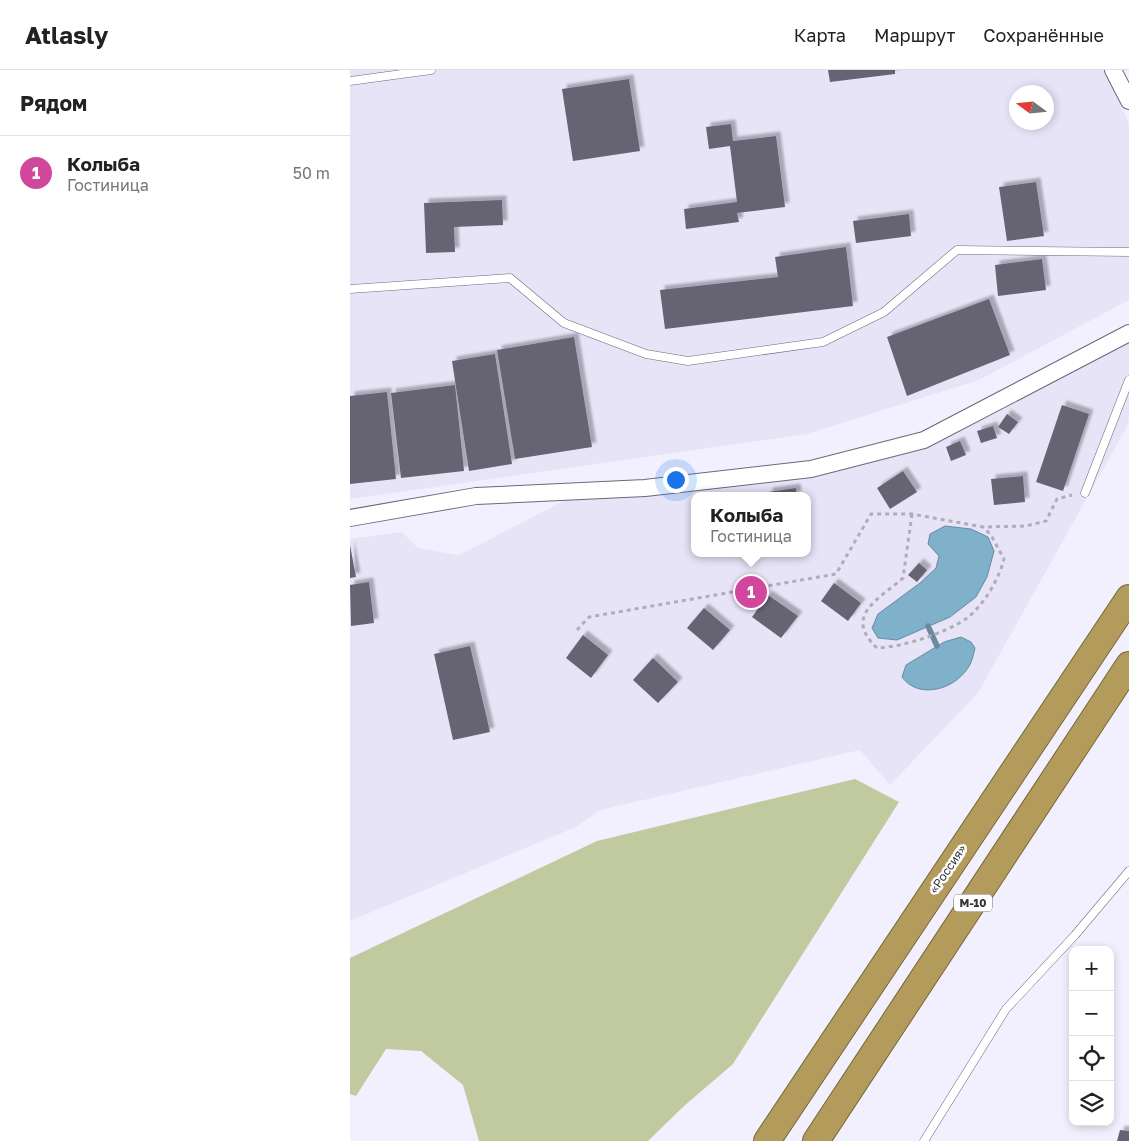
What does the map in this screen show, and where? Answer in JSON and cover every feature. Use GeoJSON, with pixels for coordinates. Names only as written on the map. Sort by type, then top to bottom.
{"type":"FeatureCollection","features":[{"type":"Feature","properties":{"kind":"highway","name":"«Россия»"},"geometry":{"type":"LineString","coordinates":[[767,1141],[1129,598]]}},
{"type":"Feature","properties":{"kind":"highway","name":"М-10"},"geometry":{"type":"LineString","coordinates":[[816,1141],[1129,665]]}},
{"type":"Feature","properties":{"kind":"street"},"geometry":{"type":"LineString","coordinates":[[1113,70],[1129,101]]}},
{"type":"Feature","properties":{"kind":"street"},"geometry":{"type":"LineString","coordinates":[[350,518],[476,496],[645,488],[811,469],[924,440],[1129,333]]}},
{"type":"Feature","properties":{"kind":"lane"},"geometry":{"type":"LineString","coordinates":[[350,81],[431,70]]}},
{"type":"Feature","properties":{"kind":"lane"},"geometry":{"type":"LineString","coordinates":[[350,289],[510,278],[564,323],[646,354],[688,361],[823,342],[884,312],[957,250],[1129,252]]}},
{"type":"Feature","properties":{"kind":"lane"},"geometry":{"type":"LineString","coordinates":[[1085,493],[1129,380]]}},
{"type":"Feature","properties":{"kind":"lane"},"geometry":{"type":"LineString","coordinates":[[924,1141],[1006,1009],[1075,935],[1129,871]]}},
{"type":"Feature","properties":{"kind":"path"},"geometry":{"type":"LineString","coordinates":[[578,630],[589,617],[836,574],[871,514],[912,514],[983,527],[1026,526],[1046,521],[1057,498],[1085,493]]}},
{"type":"Feature","properties":{"kind":"path"},"geometry":{"type":"LineString","coordinates":[[912,514],[903,578],[872,605],[863,616],[862,625],[866,638],[877,648],[896,647],[923,639],[968,618],[984,600],[1001,571],[1004,559],[992,537],[983,527]]}},
{"type":"Feature","properties":{"kind":"shaded area"},"geometry":{"type":"Polygon","coordinates":[[[350,70],[1105,70],[1129,124],[1129,300],[979,380],[807,434],[350,499],[350,70]]]}},
{"type":"Feature","properties":{"kind":"shaded area"},"geometry":{"type":"Polygon","coordinates":[[[1129,327],[1129,421],[1125,430],[978,693],[890,785],[860,750],[600,810],[576,827],[350,921],[350,539],[402,532],[418,548],[459,555],[577,494],[828,462],[917,433],[981,404],[1129,327]]]}},
{"type":"Feature","properties":{"kind":"green space"},"geometry":{"type":"Polygon","coordinates":[[[855,779],[899,802],[733,1064],[684,1106],[648,1141],[479,1141],[463,1085],[421,1051],[386,1049],[356,1096],[350,1094],[350,958],[597,841],[855,779]]]}},
{"type":"Feature","properties":{"kind":"water"},"geometry":{"type":"Polygon","coordinates":[[[945,526],[971,529],[988,537],[994,551],[987,577],[976,597],[950,617],[897,640],[878,638],[872,628],[878,614],[920,583],[936,568],[939,556],[928,544],[930,534],[945,526]]]}},
{"type":"Feature","properties":{"kind":"water"},"geometry":{"type":"Polygon","coordinates":[[[961,637],[971,642],[975,648],[968,667],[958,679],[942,688],[924,690],[908,684],[902,677],[906,665],[944,642],[961,637]]]}},
{"type":"Feature","properties":{"kind":"building"},"geometry":{"type":"Polygon","coordinates":[[[828,70],[895,70],[895,74],[830,82],[828,70]]]}},
{"type":"Feature","properties":{"kind":"building"},"geometry":{"type":"Polygon","coordinates":[[[629,79],[640,151],[573,161],[562,89],[629,79]]]}},
{"type":"Feature","properties":{"kind":"building"},"geometry":{"type":"Polygon","coordinates":[[[731,124],[733,141],[776,136],[785,207],[737,213],[739,222],[686,229],[684,209],[737,202],[730,146],[709,149],[706,127],[731,124]]]}},
{"type":"Feature","properties":{"kind":"building"},"geometry":{"type":"Polygon","coordinates":[[[1036,182],[1044,236],[1007,241],[999,187],[1036,182]]]}},
{"type":"Feature","properties":{"kind":"building"},"geometry":{"type":"Polygon","coordinates":[[[502,200],[503,225],[454,227],[455,252],[426,253],[424,203],[502,200]]]}},
{"type":"Feature","properties":{"kind":"building"},"geometry":{"type":"Polygon","coordinates":[[[909,214],[911,236],[856,243],[853,221],[909,214]]]}},
{"type":"Feature","properties":{"kind":"building"},"geometry":{"type":"Polygon","coordinates":[[[846,247],[853,306],[665,329],[660,290],[778,277],[775,257],[846,247]]]}},
{"type":"Feature","properties":{"kind":"building"},"geometry":{"type":"Polygon","coordinates":[[[1042,259],[1046,290],[998,296],[995,265],[1042,259]]]}},
{"type":"Feature","properties":{"kind":"building"},"geometry":{"type":"Polygon","coordinates":[[[989,299],[1010,355],[907,396],[887,337],[989,299]]]}},
{"type":"Feature","properties":{"kind":"building"},"geometry":{"type":"Polygon","coordinates":[[[574,337],[592,447],[515,459],[497,350],[574,337]]]}},
{"type":"Feature","properties":{"kind":"building"},"geometry":{"type":"Polygon","coordinates":[[[495,354],[512,464],[469,471],[452,361],[495,354]]]}},
{"type":"Feature","properties":{"kind":"building"},"geometry":{"type":"Polygon","coordinates":[[[455,385],[464,471],[401,478],[391,393],[455,385]]]}},
{"type":"Feature","properties":{"kind":"building"},"geometry":{"type":"Polygon","coordinates":[[[387,392],[396,479],[350,484],[350,396],[387,392]]]}},
{"type":"Feature","properties":{"kind":"building"},"geometry":{"type":"Polygon","coordinates":[[[1062,405],[1089,414],[1063,491],[1036,482],[1062,405]]]}},
{"type":"Feature","properties":{"kind":"building"},"geometry":{"type":"Polygon","coordinates":[[[1007,414],[1018,422],[1009,434],[998,427],[1007,414]]]}},
{"type":"Feature","properties":{"kind":"building"},"geometry":{"type":"Polygon","coordinates":[[[993,426],[997,438],[981,443],[977,431],[993,426]]]}},
{"type":"Feature","properties":{"kind":"building"},"geometry":{"type":"Polygon","coordinates":[[[960,441],[966,455],[951,461],[946,447],[960,441]]]}},
{"type":"Feature","properties":{"kind":"building"},"geometry":{"type":"Polygon","coordinates":[[[903,471],[917,492],[890,509],[877,488],[903,471]]]}},
{"type":"Feature","properties":{"kind":"building"},"geometry":{"type":"Polygon","coordinates":[[[1023,476],[1025,502],[994,505],[991,479],[1023,476]]]}},
{"type":"Feature","properties":{"kind":"building"},"geometry":{"type":"Polygon","coordinates":[[[796,488],[796,492],[768,492],[796,488]]]}},
{"type":"Feature","properties":{"kind":"building"},"geometry":{"type":"Polygon","coordinates":[[[350,545],[356,577],[350,578],[350,545]]]}},
{"type":"Feature","properties":{"kind":"building"},"geometry":{"type":"Polygon","coordinates":[[[919,563],[927,570],[917,582],[908,575],[919,563]]]}},
{"type":"Feature","properties":{"kind":"building"},"geometry":{"type":"Polygon","coordinates":[[[369,582],[374,623],[351,626],[350,585],[369,582]]]}},
{"type":"Feature","properties":{"kind":"building"},"geometry":{"type":"Polygon","coordinates":[[[834,583],[861,603],[848,621],[821,601],[834,583]]]}},
{"type":"Feature","properties":{"kind":"building"},"geometry":{"type":"Polygon","coordinates":[[[768,595],[798,616],[781,638],[752,617],[768,595]]]}},
{"type":"Feature","properties":{"kind":"building"},"geometry":{"type":"Polygon","coordinates":[[[704,608],[730,630],[713,650],[687,628],[704,608]]]}},
{"type":"Feature","properties":{"kind":"building"},"geometry":{"type":"Polygon","coordinates":[[[583,635],[608,655],[591,678],[566,658],[583,635]]]}},
{"type":"Feature","properties":{"kind":"building"},"geometry":{"type":"Polygon","coordinates":[[[470,646],[490,732],[453,740],[434,654],[470,646]]]}},
{"type":"Feature","properties":{"kind":"building"},"geometry":{"type":"Polygon","coordinates":[[[653,658],[678,682],[658,703],[633,680],[653,658]]]}},
{"type":"Feature","properties":{"kind":"building"},"geometry":{"type":"Polygon","coordinates":[[[1120,1130],[1129,1131],[1129,1141],[1117,1141],[1120,1130]]]}},
{"type":"Feature","properties":{"kind":"waterway"},"geometry":{"type":"LineString","coordinates":[[928,626],[937,646]]}},
{"type":"Feature","properties":{"kind":"place","name":"Колыба"},"geometry":{"type":"Point","coordinates":[751,592]}}]}
